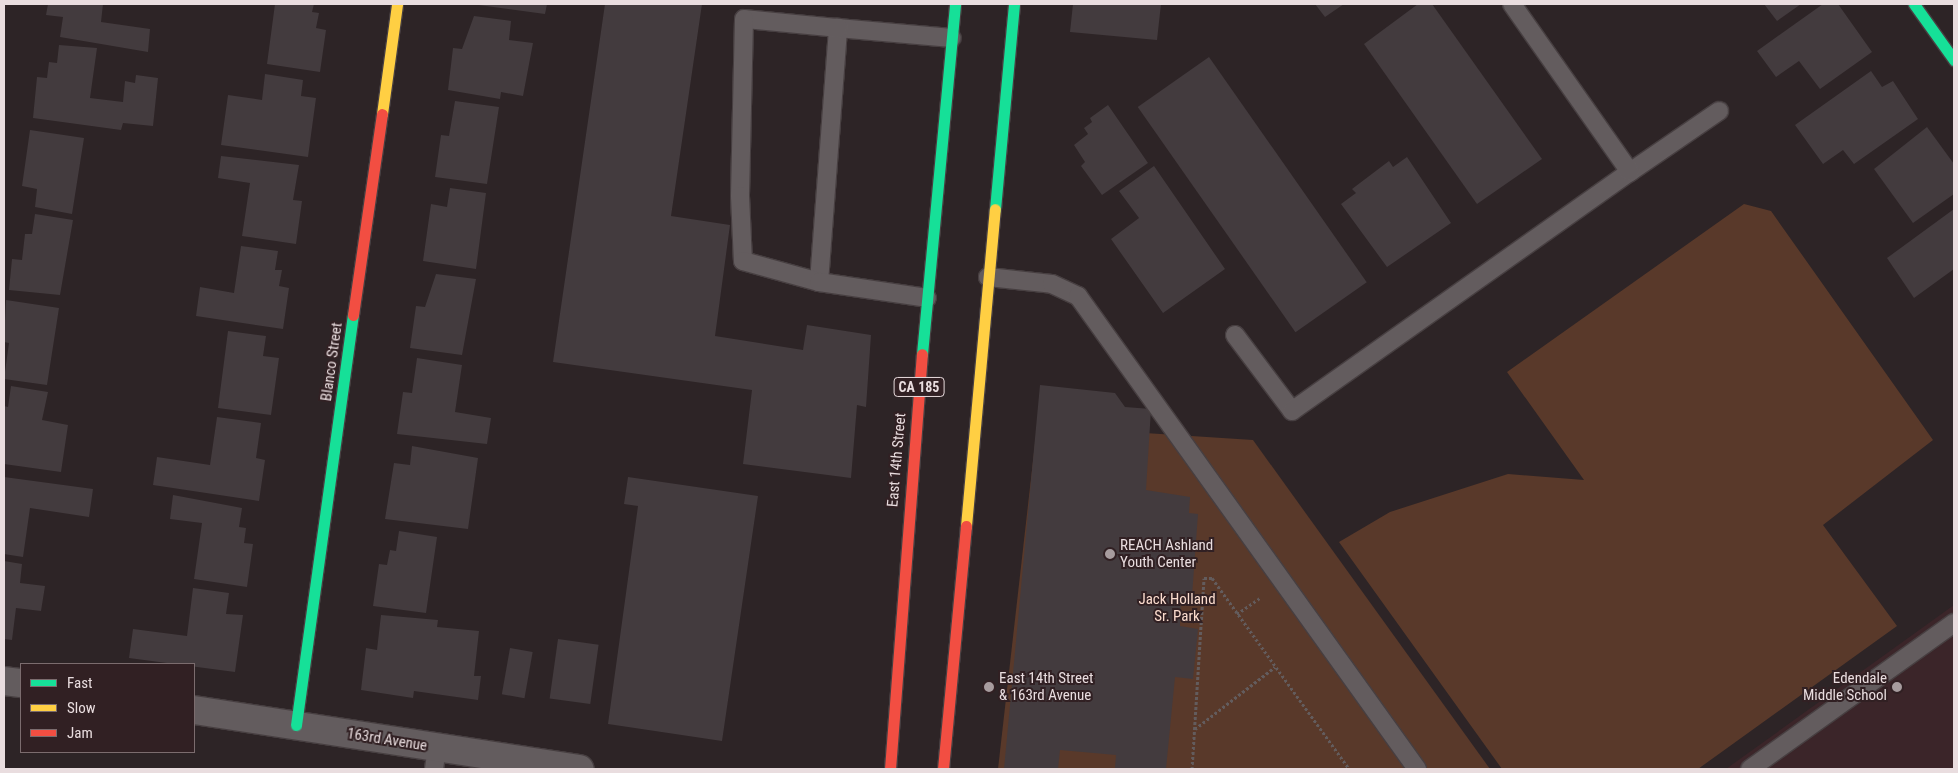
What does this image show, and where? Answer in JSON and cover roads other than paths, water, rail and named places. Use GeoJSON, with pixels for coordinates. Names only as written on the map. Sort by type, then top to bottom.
{"type":"FeatureCollection","features":[{"type":"Feature","properties":{"kind":"main road","name":"Blanco Street"},"geometry":{"type":"LineString","coordinates":[[296,725],[397,4]]}},
{"type":"Feature","properties":{"kind":"main road","name":"East 14th Street"},"geometry":{"type":"LineString","coordinates":[[890,769],[927,298],[955,4]]}},
{"type":"Feature","properties":{"kind":"main road"},"geometry":{"type":"LineString","coordinates":[[943,769],[1014,4]]}},
{"type":"Feature","properties":{"kind":"main road"},"geometry":{"type":"LineString","coordinates":[[1914,4],[1954,60]]}},
{"type":"Feature","properties":{"kind":"street"},"geometry":{"type":"LineString","coordinates":[[4,681],[20,684]]}},
{"type":"Feature","properties":{"kind":"street","name":"163rd Avenue"},"geometry":{"type":"LineString","coordinates":[[195,710],[296,725],[435,758],[580,769]]}},
{"type":"Feature","properties":{"kind":"lane"},"geometry":{"type":"LineString","coordinates":[[1512,4],[1630,172]]}},
{"type":"Feature","properties":{"kind":"lane"},"geometry":{"type":"LineString","coordinates":[[927,298],[819,282],[743,261],[740,196],[744,19],[952,38]]}},
{"type":"Feature","properties":{"kind":"lane"},"geometry":{"type":"LineString","coordinates":[[819,282],[838,28]]}},
{"type":"Feature","properties":{"kind":"lane"},"geometry":{"type":"LineString","coordinates":[[1235,335],[1292,411],[1718,111]]}},
{"type":"Feature","properties":{"kind":"lane"},"geometry":{"type":"LineString","coordinates":[[988,277],[1052,284],[1078,296],[1417,769]]}},
{"type":"Feature","properties":{"kind":"lane"},"geometry":{"type":"LineString","coordinates":[[1750,769],[1954,623]]}},
{"type":"Feature","properties":{"kind":"place","name":"REACH Ashland Youth Center"},"geometry":{"type":"Point","coordinates":[1110,554]}},
{"type":"Feature","properties":{"kind":"place","name":"East 14th Street & 163rd Avenue"},"geometry":{"type":"Point","coordinates":[989,687]}},
{"type":"Feature","properties":{"kind":"place","name":"Edendale Middle School"},"geometry":{"type":"Point","coordinates":[1897,687]}},
{"type":"Feature","properties":{"kind":"park label","name":"Jack Holland Sr. Park"},"geometry":{"type":"Point","coordinates":[1177,608]}}]}
